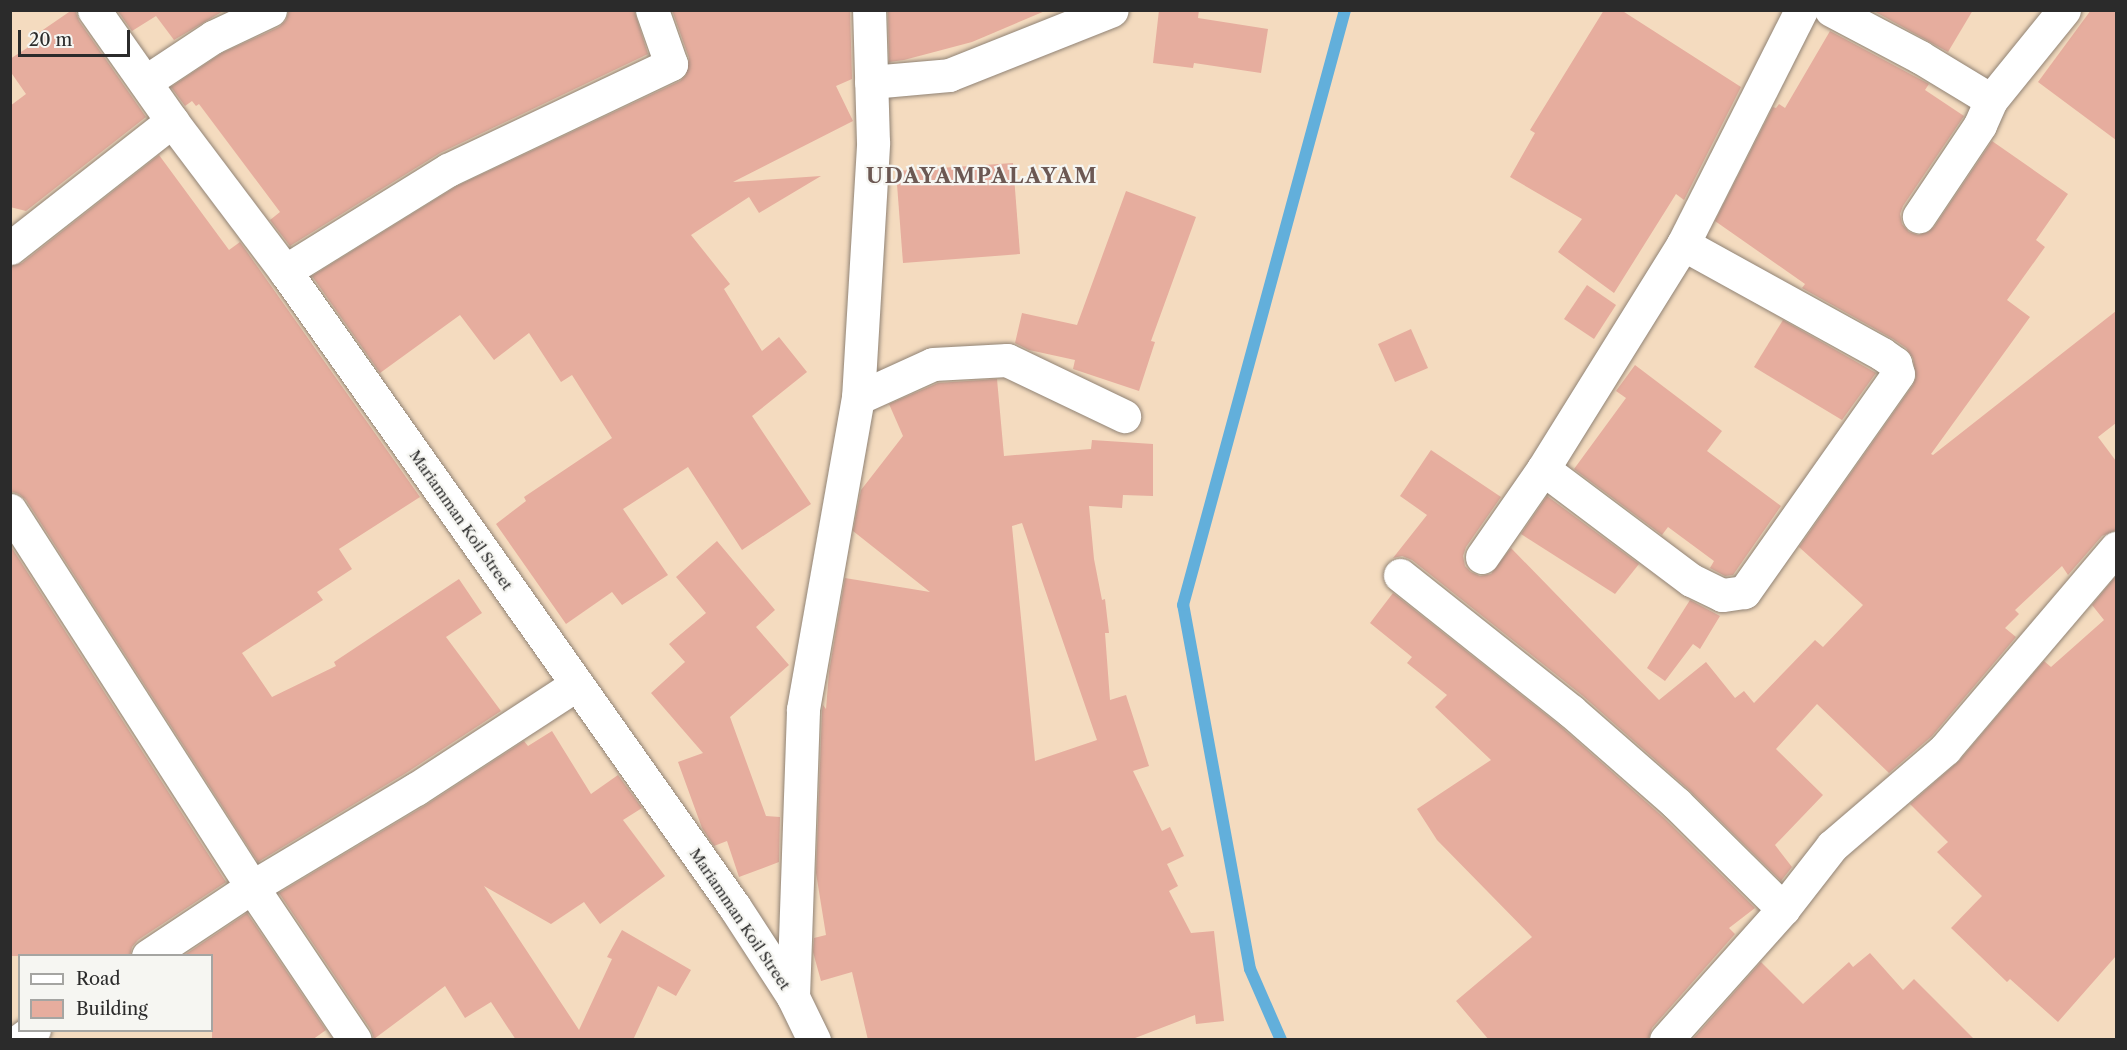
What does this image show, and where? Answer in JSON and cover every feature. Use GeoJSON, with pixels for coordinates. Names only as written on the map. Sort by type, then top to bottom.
{"type":"FeatureCollection","features":[{"type":"Feature","properties":{"kind":"street","name":"Mariamman Koil Street"},"geometry":{"type":"LineString","coordinates":[[94,10],[172,121],[285,271],[734,906],[793,997],[814,1040]]}},
{"type":"Feature","properties":{"kind":"street"},"geometry":{"type":"LineString","coordinates":[[145,82],[213,37],[270,10]]}},
{"type":"Feature","properties":{"kind":"street"},"geometry":{"type":"LineString","coordinates":[[285,271],[448,170],[671,63],[652,10]]}},
{"type":"Feature","properties":{"kind":"street"},"geometry":{"type":"LineString","coordinates":[[793,997],[803,709],[858,398],[873,142],[869,10]]}},
{"type":"Feature","properties":{"kind":"street"},"geometry":{"type":"LineString","coordinates":[[871,82],[949,75],[1112,10]]}},
{"type":"Feature","properties":{"kind":"street"},"geometry":{"type":"LineString","coordinates":[[1482,556],[1543,469],[1683,244],[1801,10]]}},
{"type":"Feature","properties":{"kind":"street"},"geometry":{"type":"LineString","coordinates":[[1831,10],[1920,57],[1991,100]]}},
{"type":"Feature","properties":{"kind":"street"},"geometry":{"type":"LineString","coordinates":[[1919,216],[1980,125],[1991,100],[2064,10]]}},
{"type":"Feature","properties":{"kind":"street"},"geometry":{"type":"LineString","coordinates":[[10,248],[172,121]]}},
{"type":"Feature","properties":{"kind":"street"},"geometry":{"type":"LineString","coordinates":[[1543,469],[1690,580],[1722,595],[1744,592],[1898,374],[1895,363],[1882,354],[1683,244]]}},
{"type":"Feature","properties":{"kind":"street"},"geometry":{"type":"LineString","coordinates":[[858,398],[933,364],[1007,360],[1125,416]]}},
{"type":"Feature","properties":{"kind":"street"},"geometry":{"type":"LineString","coordinates":[[10,510],[252,887],[355,1040]]}},
{"type":"Feature","properties":{"kind":"street"},"geometry":{"type":"LineString","coordinates":[[1666,1040],[1783,909],[1832,846],[1945,749],[2116,548]]}},
{"type":"Feature","properties":{"kind":"street"},"geometry":{"type":"LineString","coordinates":[[1400,575],[1571,711],[1659,787],[1783,909]]}},
{"type":"Feature","properties":{"kind":"street"},"geometry":{"type":"LineString","coordinates":[[151,954],[252,887],[416,789],[577,684]]}},
{"type":"Feature","properties":{"kind":"street"},"geometry":{"type":"LineString","coordinates":[[10,1034],[14,1040]]}},
{"type":"Feature","properties":{"kind":"building"},"geometry":{"type":"Polygon","coordinates":[[[75,10],[79,21],[146,117],[26,211],[10,207],[10,106],[26,94],[10,71],[10,59],[38,41],[34,36],[75,10]]]}},
{"type":"Feature","properties":{"kind":"building"},"geometry":{"type":"Polygon","coordinates":[[[117,10],[225,10],[174,40],[156,16],[132,31],[117,10]]]}},
{"type":"Feature","properties":{"kind":"building"},"geometry":{"type":"Polygon","coordinates":[[[289,10],[634,10],[648,54],[440,153],[290,246],[270,220],[280,212],[199,104],[196,106],[192,101],[185,106],[171,87],[222,53],[279,27],[286,20],[289,10]]]}},
{"type":"Feature","properties":{"kind":"building"},"geometry":{"type":"Polygon","coordinates":[[[672,10],[850,10],[852,79],[836,86],[853,121],[733,182],[821,176],[759,213],[749,197],[691,235],[730,284],[724,289],[762,351],[779,337],[807,372],[752,416],[811,504],[742,550],[688,467],[623,509],[668,575],[622,605],[612,592],[566,624],[496,524],[526,501],[524,497],[612,438],[572,375],[561,382],[529,333],[494,360],[460,315],[380,373],[312,276],[457,186],[680,81],[686,75],[689,58],[672,10]]]}},
{"type":"Feature","properties":{"kind":"building"},"geometry":{"type":"Polygon","coordinates":[[[888,10],[1045,11],[972,42],[889,62],[888,10]]]}},
{"type":"Feature","properties":{"kind":"building"},"geometry":{"type":"Polygon","coordinates":[[[1159,10],[1199,10],[1198,18],[1268,29],[1261,73],[1194,63],[1193,68],[1153,63],[1159,10]]]}},
{"type":"Feature","properties":{"kind":"building"},"geometry":{"type":"Polygon","coordinates":[[[1604,10],[1621,10],[1741,87],[1684,200],[1676,194],[1614,293],[1558,252],[1582,219],[1510,177],[1535,133],[1530,130],[1604,10]]]}},
{"type":"Feature","properties":{"kind":"building"},"geometry":{"type":"Polygon","coordinates":[[[1872,10],[1973,10],[1948,52],[1872,10]]]}},
{"type":"Feature","properties":{"kind":"building"},"geometry":{"type":"Polygon","coordinates":[[[2091,10],[2116,10],[2116,140],[2038,82],[2091,10]]]}},
{"type":"Feature","properties":{"kind":"building"},"geometry":{"type":"Polygon","coordinates":[[[1830,31],[1929,84],[1925,90],[1964,116],[1903,206],[1900,214],[1902,224],[1909,232],[1918,235],[1934,227],[1992,141],[2068,194],[2036,240],[2045,247],[2007,300],[2030,317],[1931,454],[1933,455],[2116,311],[2116,423],[2098,437],[2116,461],[2116,530],[2102,536],[2068,575],[2062,566],[2015,610],[2019,614],[2005,628],[2016,637],[1932,736],[1889,773],[1817,704],[1776,749],[1823,795],[1775,845],[1792,867],[1781,881],[1688,789],[1583,696],[1412,560],[1402,556],[1393,558],[1427,515],[1400,496],[1431,450],[1501,497],[1466,547],[1463,556],[1465,566],[1480,576],[1491,574],[1511,548],[1659,700],[1706,662],[1735,698],[1744,691],[1754,703],[1815,640],[1823,647],[1863,605],[1799,547],[1913,385],[1916,377],[1913,358],[1906,348],[1893,339],[1802,288],[1805,284],[1715,221],[1773,107],[1776,108],[1779,104],[1785,108],[1830,31]]]}},
{"type":"Feature","properties":{"kind":"building"},"geometry":{"type":"Polygon","coordinates":[[[159,155],[229,250],[240,242],[420,497],[339,549],[352,569],[317,592],[323,600],[242,653],[272,697],[336,666],[334,662],[459,579],[482,613],[446,637],[501,711],[406,773],[258,862],[26,500],[10,491],[10,266],[22,263],[159,155]]]}},
{"type":"Feature","properties":{"kind":"building"},"geometry":{"type":"Polygon","coordinates":[[[1013,163],[1020,254],[903,263],[896,171],[1013,163]]]}},
{"type":"Feature","properties":{"kind":"building"},"geometry":{"type":"Polygon","coordinates":[[[1126,191],[1196,217],[1151,341],[1155,342],[1139,391],[1073,369],[1075,360],[1029,350],[1015,343],[1022,313],[1077,325],[1126,191]]]}},
{"type":"Feature","properties":{"kind":"building"},"geometry":{"type":"Polygon","coordinates":[[[1587,285],[1616,305],[1594,339],[1564,319],[1587,285]]]}},
{"type":"Feature","properties":{"kind":"building"},"geometry":{"type":"Polygon","coordinates":[[[1783,320],[1876,373],[1842,420],[1754,367],[1783,320]]]}},
{"type":"Feature","properties":{"kind":"building"},"geometry":{"type":"Polygon","coordinates":[[[1411,329],[1428,368],[1395,382],[1378,344],[1411,329]]]}},
{"type":"Feature","properties":{"kind":"building"},"geometry":{"type":"Polygon","coordinates":[[[1635,365],[1722,431],[1707,451],[1781,506],[1733,575],[1725,576],[1710,568],[1714,561],[1668,527],[1662,535],[1574,469],[1626,398],[1616,391],[1635,365]]]}},
{"type":"Feature","properties":{"kind":"building"},"geometry":{"type":"Polygon","coordinates":[[[997,379],[1004,456],[1091,449],[1092,440],[1153,444],[1153,496],[1123,495],[1122,508],[1089,506],[1094,559],[1102,600],[1105,599],[1109,633],[1105,633],[1110,700],[1126,695],[1149,766],[1133,771],[1162,831],[1170,827],[1184,856],[1167,864],[1178,886],[1169,891],[1191,933],[1214,931],[1224,1021],[1196,1024],[1195,1015],[1130,1040],[868,1040],[852,972],[821,981],[813,952],[814,938],[826,935],[816,873],[822,711],[823,705],[826,709],[829,672],[845,578],[930,592],[853,531],[861,490],[903,436],[889,404],[938,383],[997,379]],[[1022,523],[1012,526],[1035,761],[1097,740],[1022,523]]]}},
{"type":"Feature","properties":{"kind":"building"},"geometry":{"type":"Polygon","coordinates":[[[1547,496],[1639,564],[1615,594],[1521,534],[1547,496]]]}},
{"type":"Feature","properties":{"kind":"building"},"geometry":{"type":"Polygon","coordinates":[[[717,541],[775,610],[756,627],[789,665],[730,717],[766,816],[780,817],[779,862],[739,877],[727,841],[714,846],[702,828],[678,762],[703,753],[651,693],[685,662],[669,644],[706,613],[676,577],[717,541]]]}},
{"type":"Feature","properties":{"kind":"building"},"geometry":{"type":"Polygon","coordinates":[[[10,545],[226,882],[138,940],[132,947],[130,954],[18,954],[18,956],[10,956],[10,545]]]}},
{"type":"Feature","properties":{"kind":"building"},"geometry":{"type":"Polygon","coordinates":[[[2116,576],[2116,956],[2058,1022],[2010,979],[2007,982],[1951,928],[1982,896],[1937,852],[1948,842],[1910,804],[1959,761],[2044,661],[2051,667],[2104,620],[2092,605],[2116,576]]]}},
{"type":"Feature","properties":{"kind":"building"},"geometry":{"type":"Polygon","coordinates":[[[1393,593],[1559,725],[1663,817],[1755,908],[1729,928],[1735,934],[1652,1028],[1648,1040],[1489,1040],[1456,1001],[1532,937],[1437,840],[1417,809],[1491,760],[1435,707],[1447,695],[1407,663],[1412,657],[1370,623],[1393,593]]]}},
{"type":"Feature","properties":{"kind":"building"},"geometry":{"type":"Polygon","coordinates":[[[1690,600],[1720,616],[1700,649],[1693,644],[1665,681],[1647,668],[1690,600]]]}},
{"type":"Feature","properties":{"kind":"building"},"geometry":{"type":"Polygon","coordinates":[[[552,731],[591,794],[618,775],[642,808],[623,820],[665,876],[600,924],[584,902],[551,924],[484,886],[579,1030],[612,959],[607,957],[622,930],[691,970],[676,996],[658,986],[633,1040],[516,1040],[491,1002],[465,1018],[445,986],[374,1039],[371,1030],[279,893],[426,805],[524,741],[528,746],[552,731]]]}},
{"type":"Feature","properties":{"kind":"building"},"geometry":{"type":"Polygon","coordinates":[[[247,913],[326,1030],[312,1040],[212,1040],[213,954],[186,954],[247,913]]]}},
{"type":"Feature","properties":{"kind":"building"},"geometry":{"type":"Polygon","coordinates":[[[1870,953],[1903,990],[1914,979],[1975,1040],[1692,1040],[1761,962],[1803,1004],[1849,962],[1853,967],[1870,953]]]}},
{"type":"Feature","properties":{"kind":"waterway"},"geometry":{"type":"LineString","coordinates":[[1281,1040],[1250,969],[1183,605],[1345,10]]}},
{"type":"Feature","properties":{"kind":"district","name":"UDAYAMPALAYAM"},"geometry":{"type":"Point","coordinates":[982,176]}}]}
